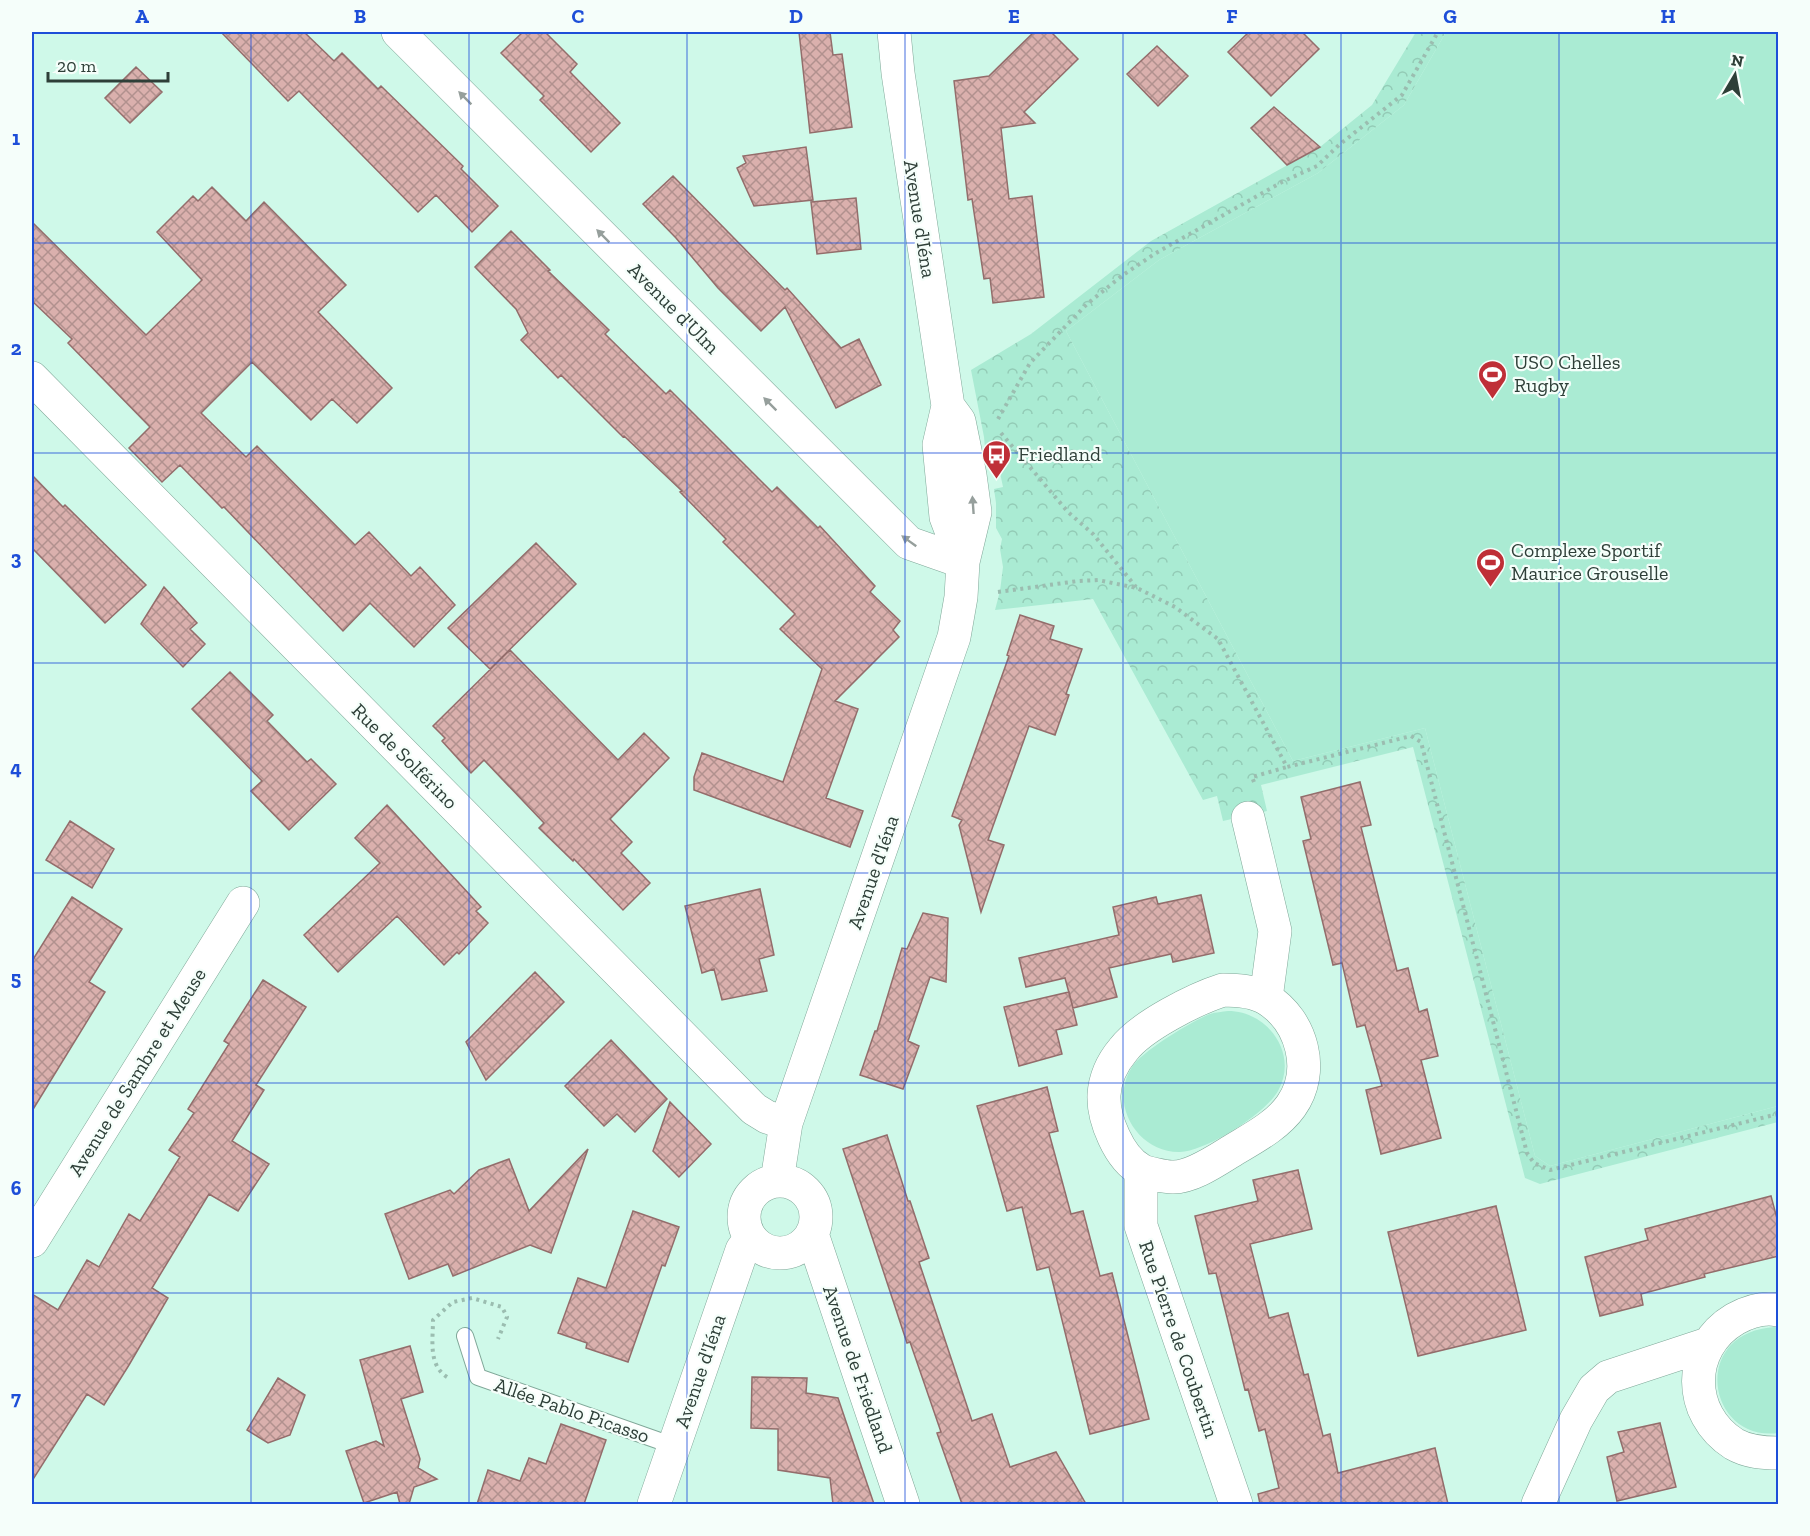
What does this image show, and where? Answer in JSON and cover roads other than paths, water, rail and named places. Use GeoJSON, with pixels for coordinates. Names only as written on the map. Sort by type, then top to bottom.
{"type":"FeatureCollection","features":[{"type":"Feature","properties":{"kind":"street","name":"Avenue d'Ulm"},"geometry":{"type":"LineString","coordinates":[[398,32],[909,543],[963,562]]}},
{"type":"Feature","properties":{"kind":"street","name":"Avenue d'Iéna"},"geometry":{"type":"LineString","coordinates":[[777,1181],[786,1124],[952,645],[961,597],[963,562],[975,512],[970,475],[958,421],[948,406],[894,32]]}},
{"type":"Feature","properties":{"kind":"street","name":"Rue de Solférino"},"geometry":{"type":"LineString","coordinates":[[32,378],[754,1109],[767,1118],[786,1124]]}},
{"type":"Feature","properties":{"kind":"street"},"geometry":{"type":"LineString","coordinates":[[1248,818],[1275,931],[1266,998]]}},
{"type":"Feature","properties":{"kind":"street","name":"Avenue de Sambre et Meuse"},"geometry":{"type":"LineString","coordinates":[[32,1241],[243,903]]}},
{"type":"Feature","properties":{"kind":"street"},"geometry":{"type":"LineString","coordinates":[[1223,990],[1246,991],[1266,998],[1283,1010],[1295,1027],[1303,1051],[1302,1081],[1291,1106],[1266,1130],[1194,1172],[1172,1177],[1141,1170],[1123,1154],[1109,1127],[1104,1097],[1106,1080],[1112,1064],[1136,1036],[1208,995],[1223,990]]}},
{"type":"Feature","properties":{"kind":"street","name":"Rue Pierre de Coubertin"},"geometry":{"type":"LineString","coordinates":[[1141,1170],[1141,1226],[1236,1504]]}},
{"type":"Feature","properties":{"kind":"street"},"geometry":{"type":"LineString","coordinates":[[788,1182],[807,1193],[813,1202],[816,1212],[812,1234],[794,1251],[783,1254],[770,1253],[750,1239],[743,1219],[744,1207],[749,1197],[766,1183],[788,1182]]}},
{"type":"Feature","properties":{"kind":"street","name":"Avenue de Friedland"},"geometry":{"type":"LineString","coordinates":[[812,1234],[903,1504]]}},
{"type":"Feature","properties":{"kind":"street","name":"Avenue d'Iéna"},"geometry":{"type":"LineString","coordinates":[[654,1504],[742,1250],[750,1239]]}},
{"type":"Feature","properties":{"kind":"street"},"geometry":{"type":"LineString","coordinates":[[1779,1310],[1770,1309],[1746,1313],[1724,1326],[1708,1344],[1700,1366],[1698,1389],[1704,1411],[1717,1431],[1736,1445],[1758,1453],[1779,1453]]}},
{"type":"Feature","properties":{"kind":"street"},"geometry":{"type":"LineString","coordinates":[[1538,1504],[1576,1420],[1594,1389],[1608,1377],[1708,1344]]}},
{"type":"Feature","properties":{"kind":"lane","name":"Allée Pablo Picasso"},"geometry":{"type":"LineString","coordinates":[[465,1336],[478,1377],[674,1446]]}},
{"type":"Feature","properties":{"kind":"place","name":"USO Chelles Rugby"},"geometry":{"type":"Point","coordinates":[1493,400]}},
{"type":"Feature","properties":{"kind":"place","name":"Friedland"},"geometry":{"type":"Point","coordinates":[997,480]}},
{"type":"Feature","properties":{"kind":"place","name":"Complexe Sportif Maurice Grouselle"},"geometry":{"type":"Point","coordinates":[1490,588]}}]}
